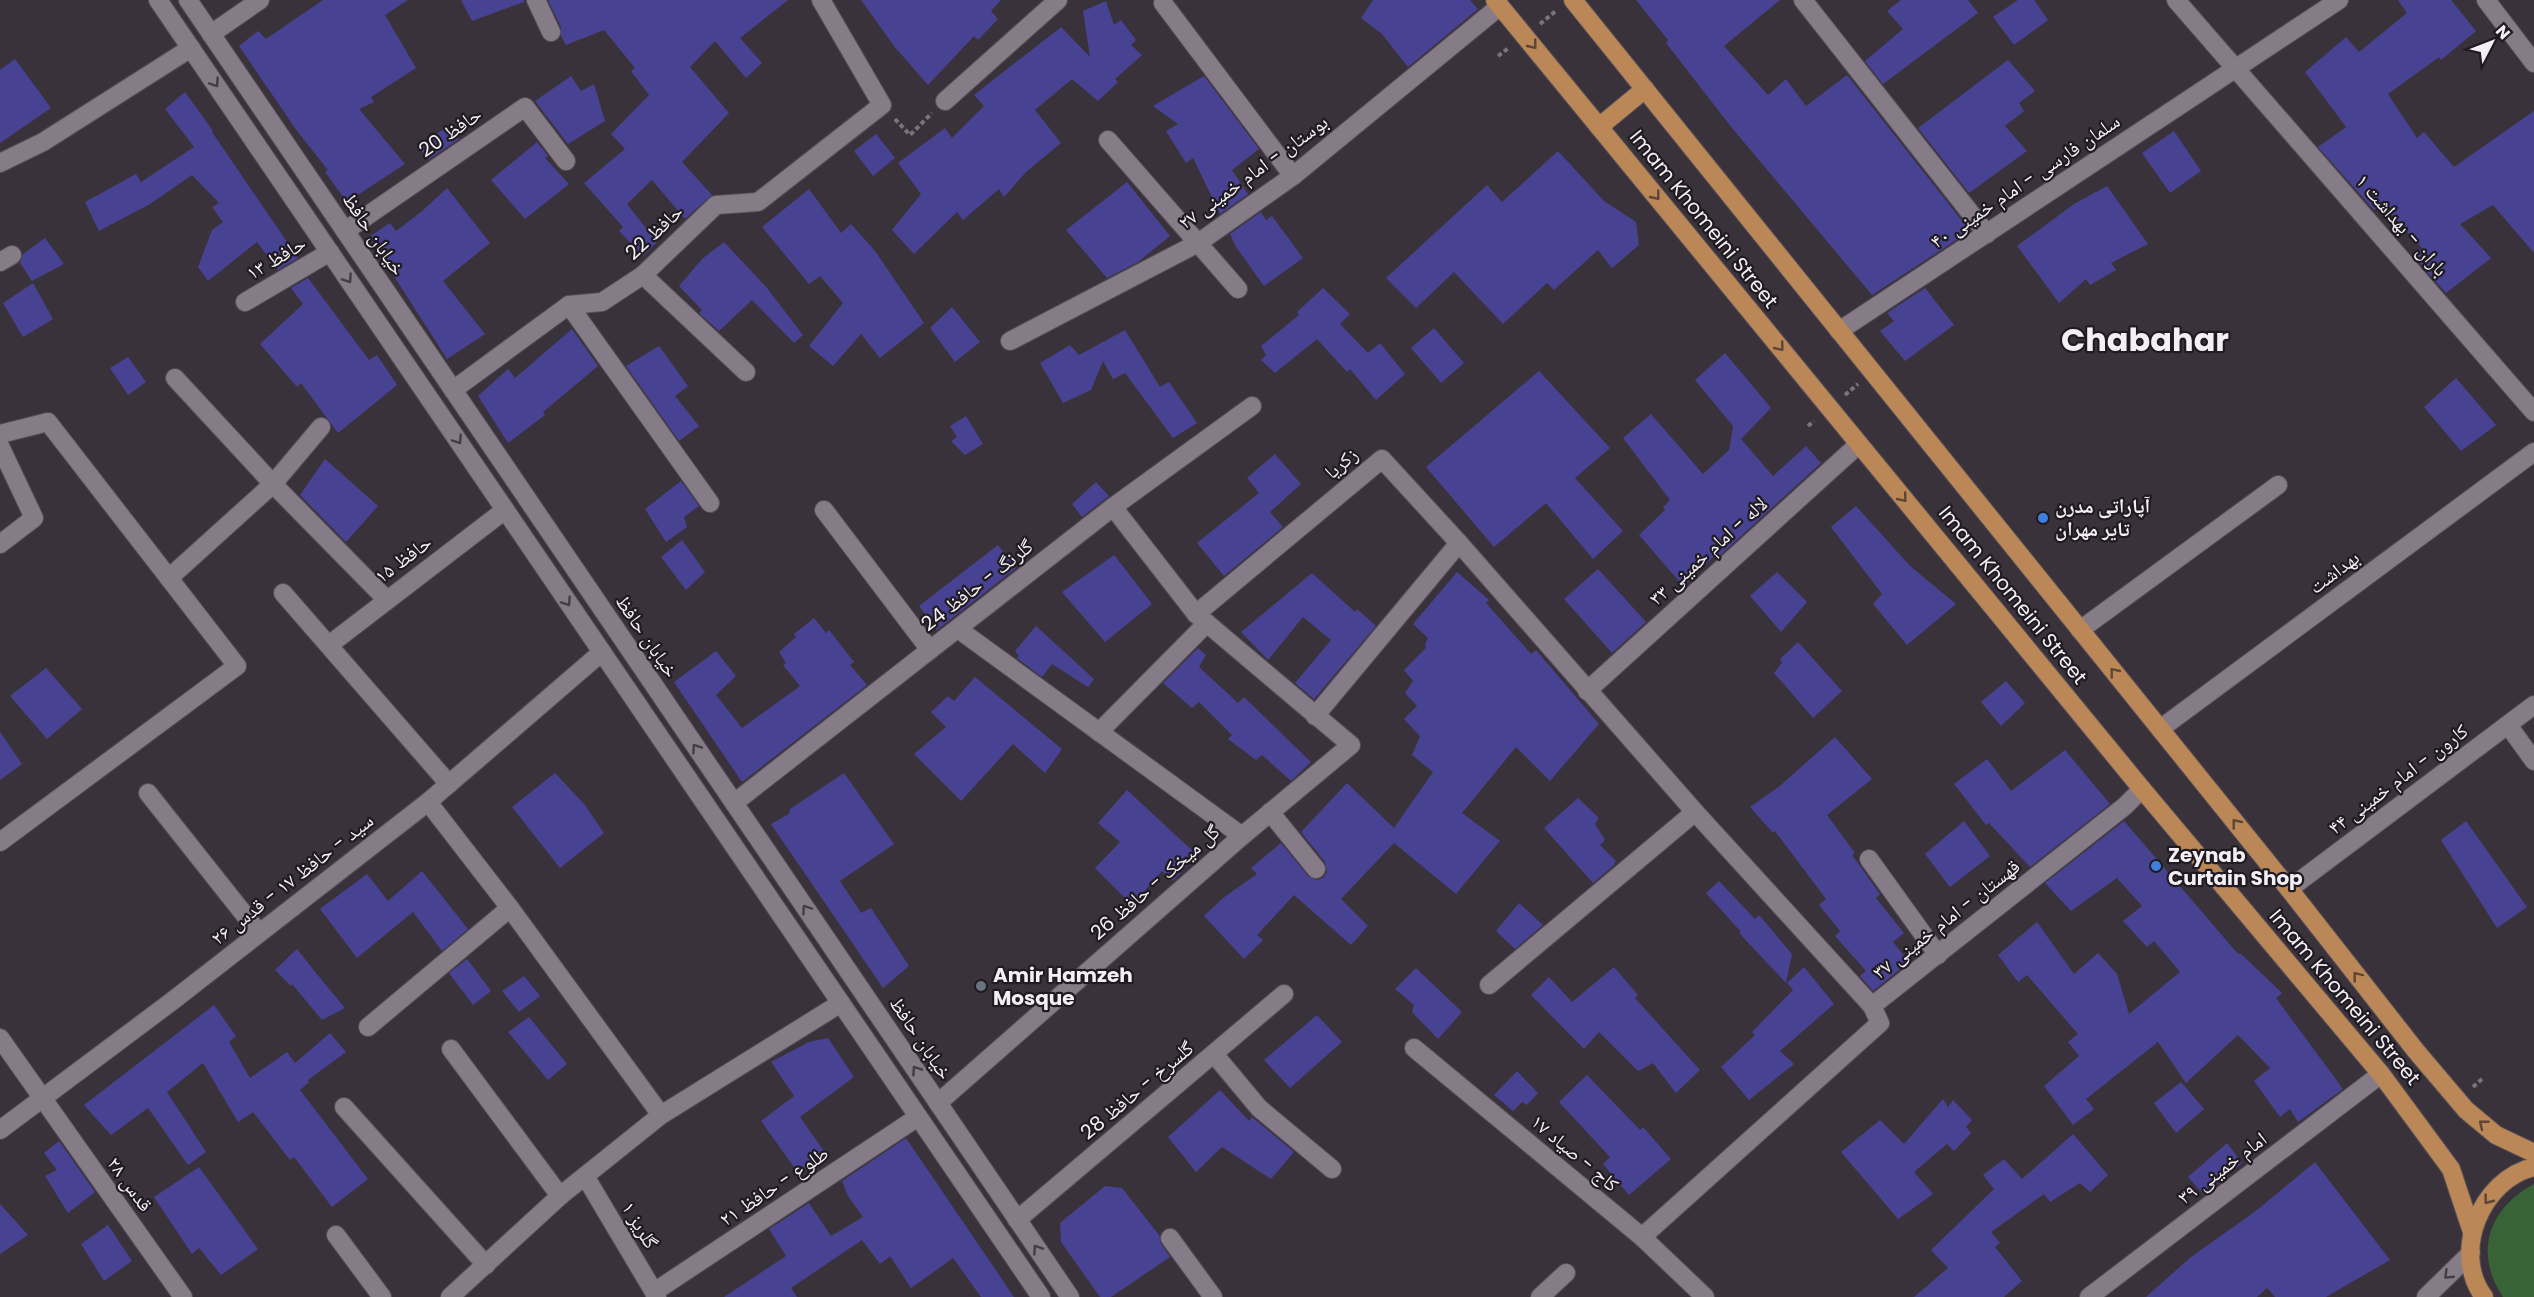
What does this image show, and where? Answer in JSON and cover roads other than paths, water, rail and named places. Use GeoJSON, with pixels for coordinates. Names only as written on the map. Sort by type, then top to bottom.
{"type":"FeatureCollection","features":[{"type":"Feature","properties":{"kind":"main road","name":"Imam Khomeini Street"},"geometry":{"type":"LineString","coordinates":[[1573,0],[2289,889],[2416,1051],[2466,1110],[2496,1135],[2534,1153]]}},
{"type":"Feature","properties":{"kind":"main road","name":"Imam Khomeini Street"},"geometry":{"type":"LineString","coordinates":[[1498,3],[2142,789],[2381,1074],[2451,1169],[2472,1232]]}},
{"type":"Feature","properties":{"kind":"main road"},"geometry":{"type":"LineString","coordinates":[[1599,127],[1645,89]]}},
{"type":"Feature","properties":{"kind":"main road"},"geometry":{"type":"LineString","coordinates":[[2484,1297],[2479,1291],[2471,1262],[2472,1232],[2483,1205],[2502,1184],[2526,1169],[2534,1167]]}},
{"type":"Feature","properties":{"kind":"street"},"geometry":{"type":"LineString","coordinates":[[158,0],[1041,1297]]}},
{"type":"Feature","properties":{"kind":"street","name":"خیابان حافظ"},"geometry":{"type":"LineString","coordinates":[[188,0],[1070,1297]]}},
{"type":"Feature","properties":{"kind":"street"},"geometry":{"type":"LineString","coordinates":[[211,34],[260,0]]}},
{"type":"Feature","properties":{"kind":"street"},"geometry":{"type":"LineString","coordinates":[[536,0],[551,32]]}},
{"type":"Feature","properties":{"kind":"street","name":"حافظ 22"},"geometry":{"type":"LineString","coordinates":[[569,304],[602,302],[643,275],[716,205],[758,202],[882,105],[821,0]]}},
{"type":"Feature","properties":{"kind":"street"},"geometry":{"type":"LineString","coordinates":[[945,101],[1058,0]]}},
{"type":"Feature","properties":{"kind":"street"},"geometry":{"type":"LineString","coordinates":[[1803,0],[1987,234]]}},
{"type":"Feature","properties":{"kind":"street","name":"باران - بهداشت ۱"},"geometry":{"type":"LineString","coordinates":[[2176,0],[2534,412]]}},
{"type":"Feature","properties":{"kind":"street","name":"سلمان فارسی - امام خمینی ۴۰"},"geometry":{"type":"LineString","coordinates":[[1839,331],[2338,0]]}},
{"type":"Feature","properties":{"kind":"street"},"geometry":{"type":"LineString","coordinates":[[2486,0],[2534,63]]}},
{"type":"Feature","properties":{"kind":"street"},"geometry":{"type":"LineString","coordinates":[[1163,1],[1293,176]]}},
{"type":"Feature","properties":{"kind":"street","name":"بوستان - امام خمینی ۲۷"},"geometry":{"type":"LineString","coordinates":[[1010,341],[1197,243],[1293,176],[1498,3]]}},
{"type":"Feature","properties":{"kind":"street"},"geometry":{"type":"LineString","coordinates":[[0,163],[43,142],[191,48]]}},
{"type":"Feature","properties":{"kind":"street","name":"حافظ 20"},"geometry":{"type":"LineString","coordinates":[[345,231],[525,107],[566,161]]}},
{"type":"Feature","properties":{"kind":"street"},"geometry":{"type":"LineString","coordinates":[[1108,140],[1238,289]]}},
{"type":"Feature","properties":{"kind":"street","name":"حافظ ۱۳"},"geometry":{"type":"LineString","coordinates":[[245,302],[330,252]]}},
{"type":"Feature","properties":{"kind":"street"},"geometry":{"type":"LineString","coordinates":[[643,275],[746,372]]}},
{"type":"Feature","properties":{"kind":"street"},"geometry":{"type":"LineString","coordinates":[[453,390],[569,304],[711,503]]}},
{"type":"Feature","properties":{"kind":"street"},"geometry":{"type":"LineString","coordinates":[[175,378],[273,484],[387,600]]}},
{"type":"Feature","properties":{"kind":"street","name":"گلرنگ - حافظ 24"},"geometry":{"type":"LineString","coordinates":[[734,803],[1113,507],[1252,406]]}},
{"type":"Feature","properties":{"kind":"street"},"geometry":{"type":"LineString","coordinates":[[0,434],[48,422],[237,666],[0,842]]}},
{"type":"Feature","properties":{"kind":"street"},"geometry":{"type":"LineString","coordinates":[[169,578],[273,484],[321,427]]}},
{"type":"Feature","properties":{"kind":"street","name":"لاله - امام خمینی ۳۳"},"geometry":{"type":"LineString","coordinates":[[1587,691],[1859,444]]}},
{"type":"Feature","properties":{"kind":"street"},"geometry":{"type":"LineString","coordinates":[[0,446],[34,518],[0,544]]}},
{"type":"Feature","properties":{"kind":"street","name":"بهداشت"},"geometry":{"type":"LineString","coordinates":[[2160,729],[2534,452]]}},
{"type":"Feature","properties":{"kind":"street","name":"زکریا"},"geometry":{"type":"LineString","coordinates":[[1201,619],[1382,459],[1459,543],[1695,812],[1872,1006]]}},
{"type":"Feature","properties":{"kind":"street"},"geometry":{"type":"LineString","coordinates":[[2080,630],[2278,485]]}},
{"type":"Feature","properties":{"kind":"street"},"geometry":{"type":"LineString","coordinates":[[1113,507],[1201,619],[1315,716],[1459,543]]}},
{"type":"Feature","properties":{"kind":"street","name":"حافظ ۱۵"},"geometry":{"type":"LineString","coordinates":[[329,645],[505,510]]}},
{"type":"Feature","properties":{"kind":"street"},"geometry":{"type":"LineString","coordinates":[[825,510],[930,650]]}},
{"type":"Feature","properties":{"kind":"street"},"geometry":{"type":"LineString","coordinates":[[283,593],[449,784]]}},
{"type":"Feature","properties":{"kind":"street"},"geometry":{"type":"LineString","coordinates":[[1098,732],[1201,619]]}},
{"type":"Feature","properties":{"kind":"street"},"geometry":{"type":"LineString","coordinates":[[958,628],[1242,836]]}},
{"type":"Feature","properties":{"kind":"street","name":"سید - حافظ ۱۷ - قدس ۲۶"},"geometry":{"type":"LineString","coordinates":[[0,1130],[428,801],[602,652]]}},
{"type":"Feature","properties":{"kind":"street","name":"کارون - امام خمینی ۴۴"},"geometry":{"type":"LineString","coordinates":[[2289,889],[2534,705]]}},
{"type":"Feature","properties":{"kind":"street","name":"گل میخک - حافظ 26"},"geometry":{"type":"LineString","coordinates":[[938,1103],[1242,836],[1351,745],[1315,716]]}},
{"type":"Feature","properties":{"kind":"street"},"geometry":{"type":"LineString","coordinates":[[2508,725],[2534,761]]}},
{"type":"Feature","properties":{"kind":"street","name":"قهستان - امام خمینی ۳۷"},"geometry":{"type":"LineString","coordinates":[[1642,1237],[1880,1023],[1872,1006],[2125,806],[2142,789]]}},
{"type":"Feature","properties":{"kind":"street"},"geometry":{"type":"LineString","coordinates":[[148,793],[259,933]]}},
{"type":"Feature","properties":{"kind":"street"},"geometry":{"type":"LineString","coordinates":[[428,801],[510,908],[661,1115]]}},
{"type":"Feature","properties":{"kind":"street"},"geometry":{"type":"LineString","coordinates":[[1270,812],[1316,869]]}},
{"type":"Feature","properties":{"kind":"street"},"geometry":{"type":"LineString","coordinates":[[1490,985],[1695,812]]}},
{"type":"Feature","properties":{"kind":"street"},"geometry":{"type":"LineString","coordinates":[[1869,859],[1938,955]]}},
{"type":"Feature","properties":{"kind":"street"},"geometry":{"type":"LineString","coordinates":[[368,1027],[510,908]]}},
{"type":"Feature","properties":{"kind":"street","name":"گلسرخ - حافظ 28"},"geometry":{"type":"LineString","coordinates":[[1017,1220],[1284,994]]}},
{"type":"Feature","properties":{"kind":"street"},"geometry":{"type":"LineString","coordinates":[[450,1297],[560,1196],[661,1115],[841,1003]]}},
{"type":"Feature","properties":{"kind":"street","name":"قدس ۲۸"},"geometry":{"type":"LineString","coordinates":[[0,1038],[40,1098],[183,1297]]}},
{"type":"Feature","properties":{"kind":"street","name":"کاج - صیاد ۱۷"},"geometry":{"type":"LineString","coordinates":[[1414,1048],[1642,1237],[1705,1297]]}},
{"type":"Feature","properties":{"kind":"street"},"geometry":{"type":"LineString","coordinates":[[451,1049],[560,1196]]}},
{"type":"Feature","properties":{"kind":"street"},"geometry":{"type":"LineString","coordinates":[[1214,1054],[1259,1108],[1332,1169]]}},
{"type":"Feature","properties":{"kind":"street","name":"امام خمینی ۳۹"},"geometry":{"type":"LineString","coordinates":[[2089,1297],[2381,1074]]}},
{"type":"Feature","properties":{"kind":"street"},"geometry":{"type":"LineString","coordinates":[[344,1107],[486,1265]]}},
{"type":"Feature","properties":{"kind":"street","name":"طلوع - حافظ ۲۱"},"geometry":{"type":"LineString","coordinates":[[655,1295],[918,1117]]}},
{"type":"Feature","properties":{"kind":"street","name":"گلریز ۱"},"geometry":{"type":"LineString","coordinates":[[585,1176],[655,1295]]}},
{"type":"Feature","properties":{"kind":"street"},"geometry":{"type":"LineString","coordinates":[[336,1235],[382,1297]]}},
{"type":"Feature","properties":{"kind":"street"},"geometry":{"type":"LineString","coordinates":[[1170,1238],[1213,1297]]}},
{"type":"Feature","properties":{"kind":"street"},"geometry":{"type":"LineString","coordinates":[[2426,1297],[2471,1252]]}},
{"type":"Feature","properties":{"kind":"street"},"geometry":{"type":"LineString","coordinates":[[1540,1297],[1566,1273]]}},
{"type":"Feature","properties":{"kind":"place","name":"آپاراتی مدرن تایر مهران"},"geometry":{"type":"Point","coordinates":[2043,518]}},
{"type":"Feature","properties":{"kind":"place","name":"Zeynab Curtain Shop"},"geometry":{"type":"Point","coordinates":[2156,866]}},
{"type":"Feature","properties":{"kind":"place","name":"Amir Hamzeh Mosque"},"geometry":{"type":"Point","coordinates":[981,986]}},
{"type":"Feature","properties":{"kind":"district","name":"Chabahar"},"geometry":{"type":"Point","coordinates":[2145,340]}}]}
